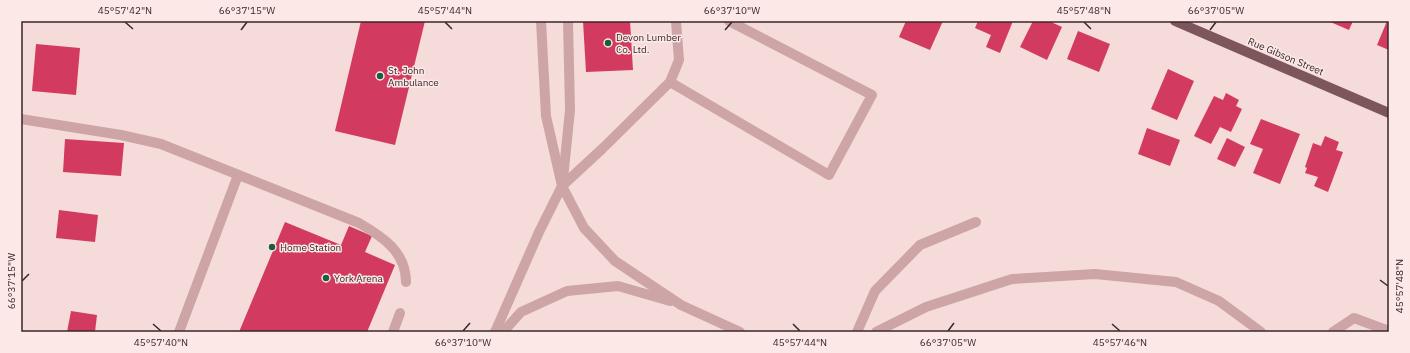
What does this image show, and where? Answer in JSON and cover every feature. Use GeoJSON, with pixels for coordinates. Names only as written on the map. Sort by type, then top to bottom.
{"type":"FeatureCollection","features":[{"type":"Feature","properties":{"kind":"main road","name":"Rue Gibson Street"},"geometry":{"type":"LineString","coordinates":[[1174,21],[1389,113]]}},
{"type":"Feature","properties":{"kind":"lane"},"geometry":{"type":"LineString","coordinates":[[541,21],[546,116],[562,186],[584,228],[615,261],[681,305]]}},
{"type":"Feature","properties":{"kind":"lane"},"geometry":{"type":"LineString","coordinates":[[495,332],[539,232],[562,186],[570,110],[568,21]]}},
{"type":"Feature","properties":{"kind":"lane"},"geometry":{"type":"LineString","coordinates":[[562,186],[670,82],[679,60],[678,21]]}},
{"type":"Feature","properties":{"kind":"lane"},"geometry":{"type":"LineString","coordinates":[[670,82],[829,175],[872,95],[729,21]]}},
{"type":"Feature","properties":{"kind":"lane"},"geometry":{"type":"LineString","coordinates":[[21,120],[143,139],[161,144],[359,224],[374,232],[395,250],[402,259],[406,271],[406,282]]}},
{"type":"Feature","properties":{"kind":"lane"},"geometry":{"type":"LineString","coordinates":[[179,332],[238,175]]}},
{"type":"Feature","properties":{"kind":"lane"},"geometry":{"type":"LineString","coordinates":[[857,332],[875,291],[920,245],[976,222]]}},
{"type":"Feature","properties":{"kind":"lane"},"geometry":{"type":"LineString","coordinates":[[876,332],[926,307],[1012,279],[1095,274],[1176,282],[1219,301],[1261,332]]}},
{"type":"Feature","properties":{"kind":"lane"},"geometry":{"type":"LineString","coordinates":[[503,332],[522,312],[567,291],[618,286],[681,305],[740,332]]}},
{"type":"Feature","properties":{"kind":"lane"},"geometry":{"type":"LineString","coordinates":[[393,332],[400,312]]}},
{"type":"Feature","properties":{"kind":"lane"},"geometry":{"type":"LineString","coordinates":[[1333,332],[1354,318],[1389,330]]}},
{"type":"Feature","properties":{"kind":"building","name":"St. John Ambulance"},"geometry":{"type":"Polygon","coordinates":[[[361,21],[425,21],[395,145],[335,131],[361,21]]]}},
{"type":"Feature","properties":{"kind":"building","name":"Devon Lumber Co. Ltd."},"geometry":{"type":"Polygon","coordinates":[[[583,21],[630,21],[633,70],[586,72],[583,21]]]}},
{"type":"Feature","properties":{"kind":"building"},"geometry":{"type":"Polygon","coordinates":[[[906,21],[943,21],[930,50],[899,37],[906,21]]]}},
{"type":"Feature","properties":{"kind":"building"},"geometry":{"type":"Polygon","coordinates":[[[978,21],[1013,21],[1000,53],[986,47],[991,35],[975,28],[978,21]]]}},
{"type":"Feature","properties":{"kind":"building"},"geometry":{"type":"Polygon","coordinates":[[[1033,21],[1049,21],[1062,27],[1047,60],[1020,47],[1033,21]]]}},
{"type":"Feature","properties":{"kind":"building"},"geometry":{"type":"Polygon","coordinates":[[[1328,21],[1353,21],[1349,30],[1328,21]]]}},
{"type":"Feature","properties":{"kind":"building"},"geometry":{"type":"Polygon","coordinates":[[[1387,21],[1389,21],[1389,50],[1377,45],[1387,21]]]}},
{"type":"Feature","properties":{"kind":"building"},"geometry":{"type":"Polygon","coordinates":[[[1078,31],[1110,44],[1099,72],[1067,59],[1078,31]]]}},
{"type":"Feature","properties":{"kind":"building"},"geometry":{"type":"Polygon","coordinates":[[[36,44],[80,48],[76,95],[32,91],[36,44]]]}},
{"type":"Feature","properties":{"kind":"building"},"geometry":{"type":"Polygon","coordinates":[[[1168,69],[1194,81],[1177,120],[1151,109],[1168,69]]]}},
{"type":"Feature","properties":{"kind":"building"},"geometry":{"type":"Polygon","coordinates":[[[1226,93],[1239,100],[1236,106],[1242,109],[1231,132],[1220,127],[1211,144],[1194,136],[1214,96],[1223,100],[1226,93]]]}},
{"type":"Feature","properties":{"kind":"building"},"geometry":{"type":"Polygon","coordinates":[[[1261,119],[1300,134],[1280,184],[1253,173],[1263,149],[1250,144],[1261,119]]]}},
{"type":"Feature","properties":{"kind":"building"},"geometry":{"type":"Polygon","coordinates":[[[1147,128],[1180,140],[1170,166],[1138,154],[1147,128]]]}},
{"type":"Feature","properties":{"kind":"building"},"geometry":{"type":"Polygon","coordinates":[[[1325,136],[1339,142],[1336,150],[1343,152],[1328,192],[1314,186],[1318,177],[1305,173],[1307,168],[1305,167],[1313,143],[1321,146],[1325,136]]]}},
{"type":"Feature","properties":{"kind":"building"},"geometry":{"type":"Polygon","coordinates":[[[1227,138],[1245,147],[1235,167],[1217,159],[1227,138]]]}},
{"type":"Feature","properties":{"kind":"building"},"geometry":{"type":"Polygon","coordinates":[[[65,139],[124,143],[121,176],[63,172],[65,139]]]}},
{"type":"Feature","properties":{"kind":"building"},"geometry":{"type":"Polygon","coordinates":[[[59,210],[98,215],[95,242],[56,238],[59,210]]]}},
{"type":"Feature","properties":{"kind":"building","name":"York Arena"},"geometry":{"type":"Polygon","coordinates":[[[285,222],[341,245],[349,226],[372,236],[365,252],[395,265],[367,332],[239,332],[285,222]]]}},
{"type":"Feature","properties":{"kind":"building"},"geometry":{"type":"Polygon","coordinates":[[[71,311],[97,315],[95,332],[67,332],[71,311]]]}},
{"type":"Feature","properties":{"kind":"place","name":"Devon Lumber Co. Ltd."},"geometry":{"type":"Point","coordinates":[608,43]}},
{"type":"Feature","properties":{"kind":"place","name":"St. John Ambulance"},"geometry":{"type":"Point","coordinates":[380,76]}},
{"type":"Feature","properties":{"kind":"place","name":"Home Station"},"geometry":{"type":"Point","coordinates":[272,247]}},
{"type":"Feature","properties":{"kind":"place","name":"York Arena"},"geometry":{"type":"Point","coordinates":[326,278]}}]}
